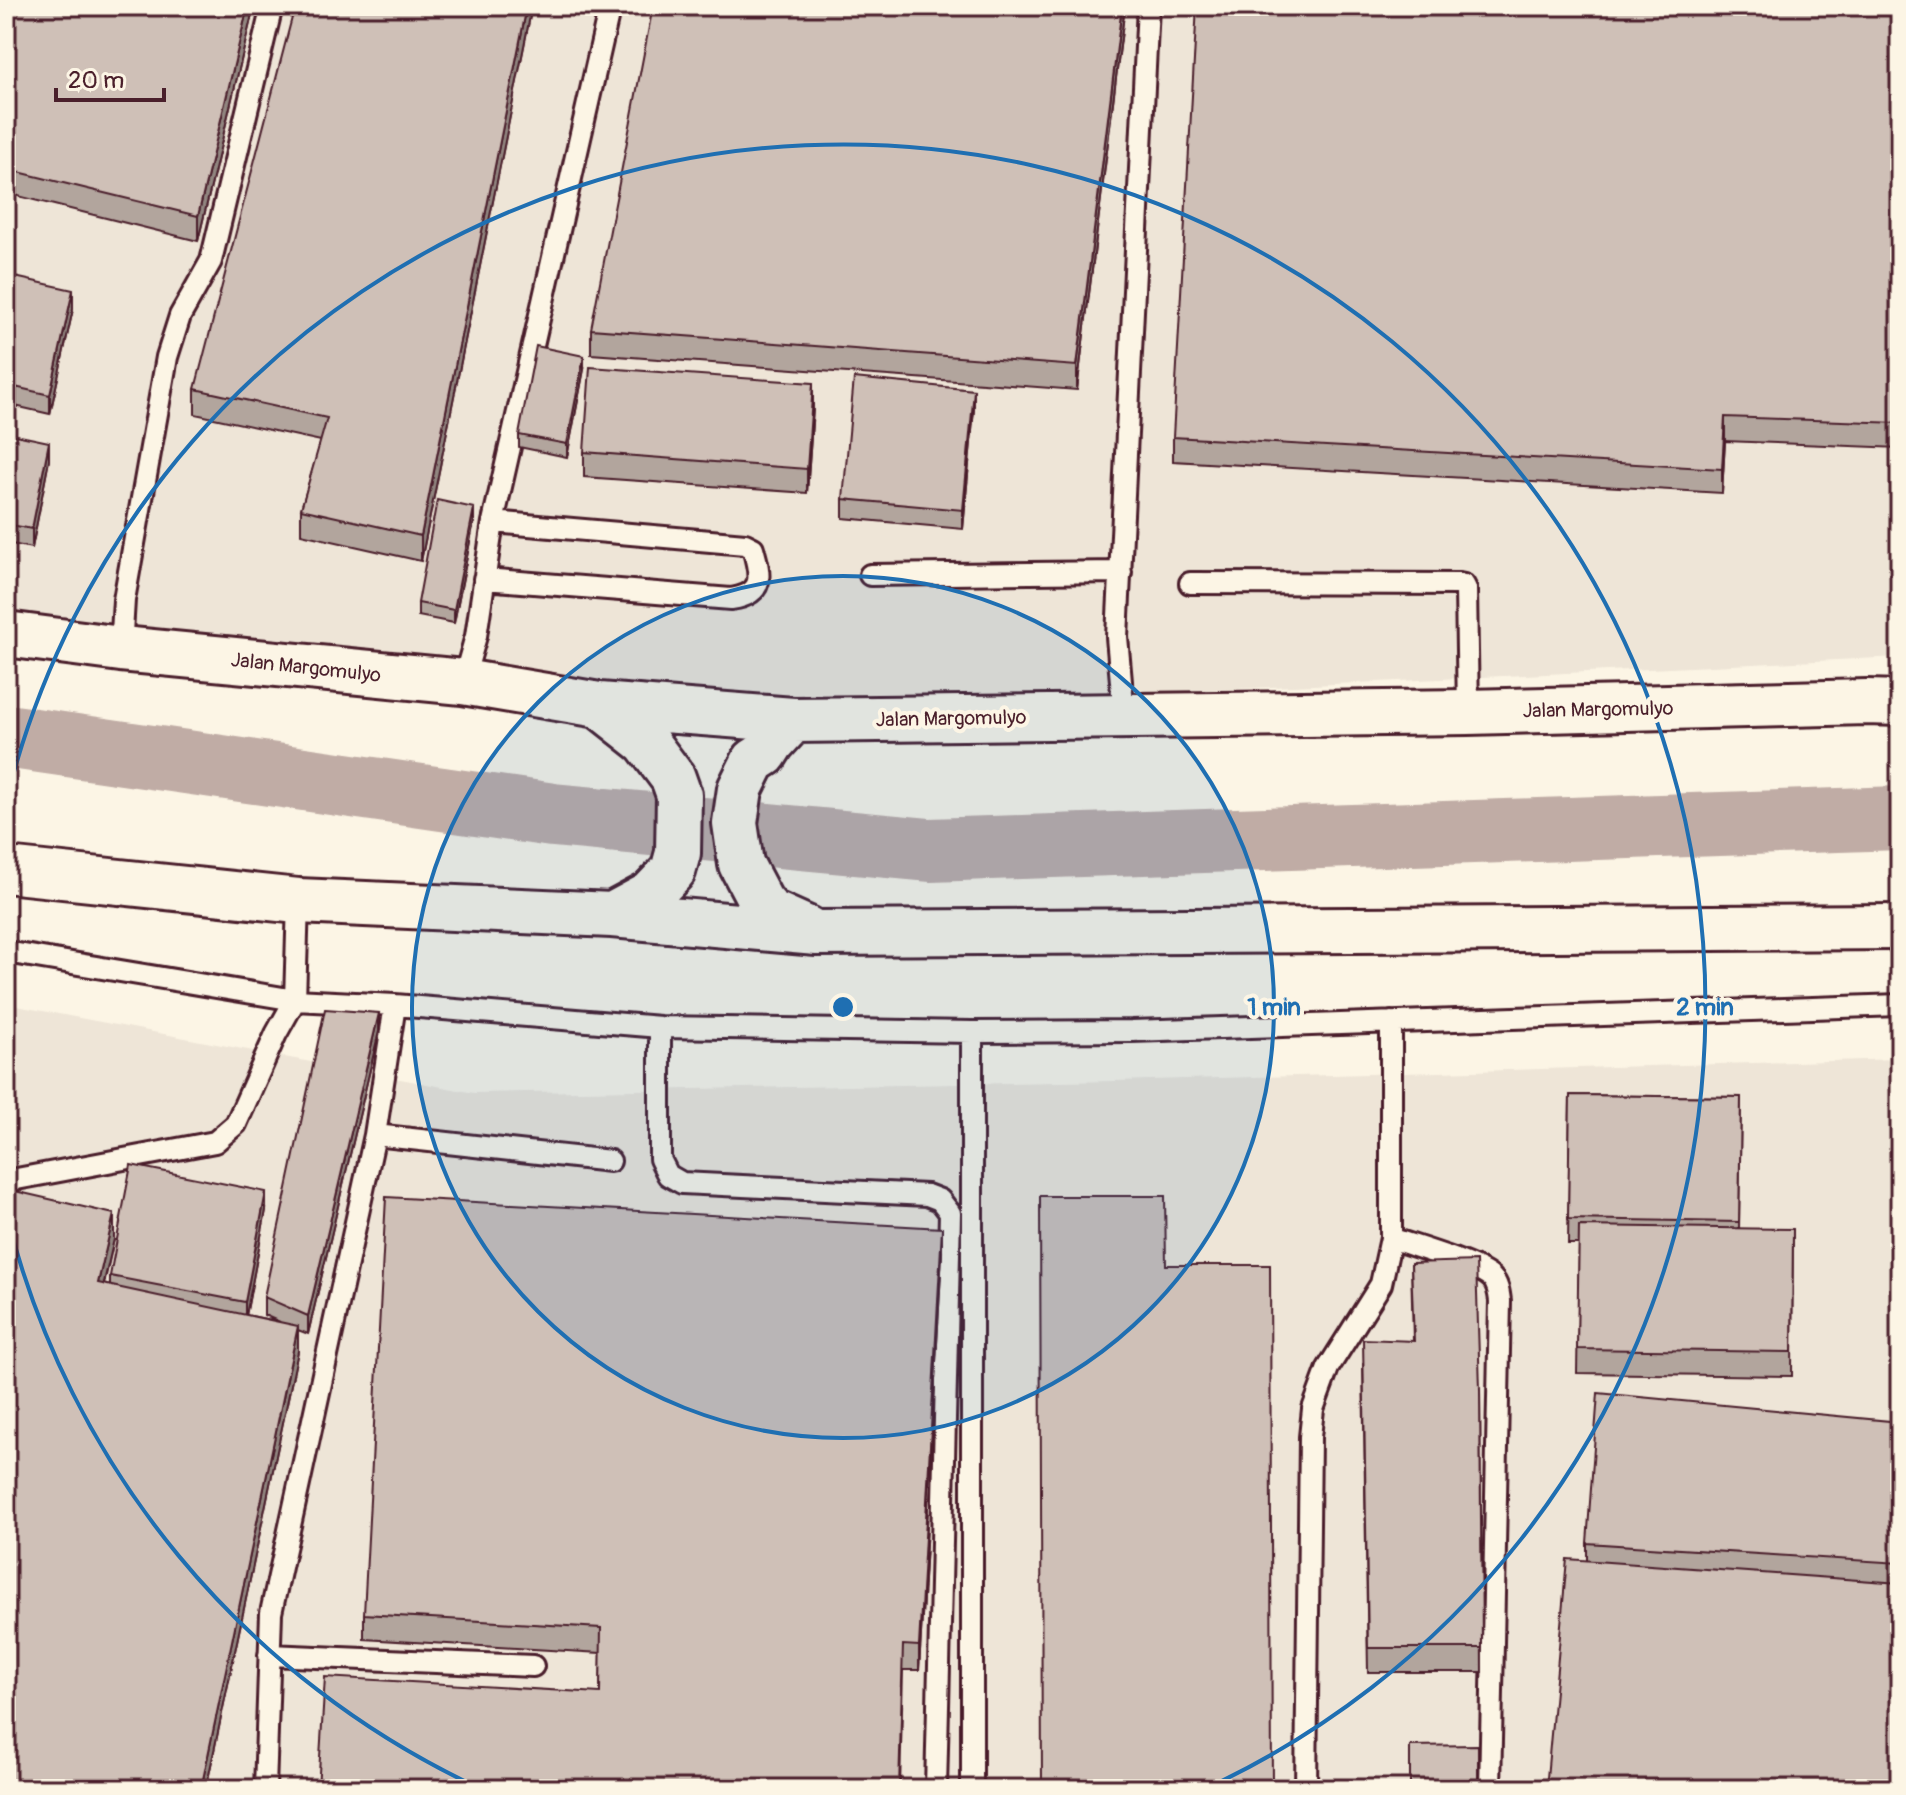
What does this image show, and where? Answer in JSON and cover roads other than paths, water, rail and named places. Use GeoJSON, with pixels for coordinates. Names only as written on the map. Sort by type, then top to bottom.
{"type":"FeatureCollection","features":[{"type":"Feature","properties":{"kind":"main road","name":"Jalan Margomulyo"},"geometry":{"type":"LineString","coordinates":[[6,634],[121,649],[463,682],[599,705],[793,720],[1900,703]]}},
{"type":"Feature","properties":{"kind":"main road"},"geometry":{"type":"LineString","coordinates":[[599,705],[646,742],[673,778],[679,795],[678,853],[673,871],[651,894],[612,915]]}},
{"type":"Feature","properties":{"kind":"main road"},"geometry":{"type":"LineString","coordinates":[[793,720],[765,754],[754,761],[740,789],[735,823],[741,864],[761,902],[770,912],[817,933]]}},
{"type":"Feature","properties":{"kind":"main road"},"geometry":{"type":"LineString","coordinates":[[6,870],[298,901],[612,915],[817,933],[1900,927]]}},
{"type":"Feature","properties":{"kind":"lane"},"geometry":{"type":"LineString","coordinates":[[121,649],[124,600],[167,357],[180,316],[211,261],[272,6]]}},
{"type":"Feature","properties":{"kind":"lane"},"geometry":{"type":"LineString","coordinates":[[463,682],[476,636],[493,522],[610,6]]}},
{"type":"Feature","properties":{"kind":"lane"},"geometry":{"type":"LineString","coordinates":[[1124,715],[1117,637],[1148,6]]}},
{"type":"Feature","properties":{"kind":"lane"},"geometry":{"type":"LineString","coordinates":[[484,579],[731,599],[747,597],[757,587],[759,569],[753,548],[745,544],[493,522]]}},
{"type":"Feature","properties":{"kind":"lane"},"geometry":{"type":"LineString","coordinates":[[870,575],[1121,572]]}},
{"type":"Feature","properties":{"kind":"lane"},"geometry":{"type":"LineString","coordinates":[[1190,583],[1464,585],[1468,712]]}},
{"type":"Feature","properties":{"kind":"lane"},"geometry":{"type":"LineString","coordinates":[[6,1181],[215,1142],[236,1124],[276,1034],[295,1000],[298,901]]}},
{"type":"Feature","properties":{"kind":"lane"},"geometry":{"type":"LineString","coordinates":[[6,952],[295,1000],[660,1027],[1132,1031],[1900,1005]]}},
{"type":"Feature","properties":{"kind":"lane"},"geometry":{"type":"LineString","coordinates":[[265,1789],[271,1613],[375,1135],[395,1005]]}},
{"type":"Feature","properties":{"kind":"lane"},"geometry":{"type":"LineString","coordinates":[[1306,1789],[1310,1437],[1313,1409],[1328,1368],[1381,1284],[1391,1238],[1391,1022]]}},
{"type":"Feature","properties":{"kind":"lane"},"geometry":{"type":"LineString","coordinates":[[660,1027],[660,1159],[668,1175],[682,1183],[927,1195],[940,1200],[950,1213],[936,1789]]}},
{"type":"Feature","properties":{"kind":"lane"},"geometry":{"type":"LineString","coordinates":[[972,1032],[972,1789]]}},
{"type":"Feature","properties":{"kind":"lane"},"geometry":{"type":"LineString","coordinates":[[375,1135],[610,1161]]}},
{"type":"Feature","properties":{"kind":"lane"},"geometry":{"type":"LineString","coordinates":[[1391,1238],[1463,1263],[1487,1274],[1498,1287],[1490,1789]]}},
{"type":"Feature","properties":{"kind":"lane"},"geometry":{"type":"LineString","coordinates":[[269,1655],[533,1666]]}},
{"type":"Feature","properties":{"kind":"waterway"},"geometry":{"type":"LineString","coordinates":[[6,736],[553,815],[930,850],[1900,818]]}}]}
